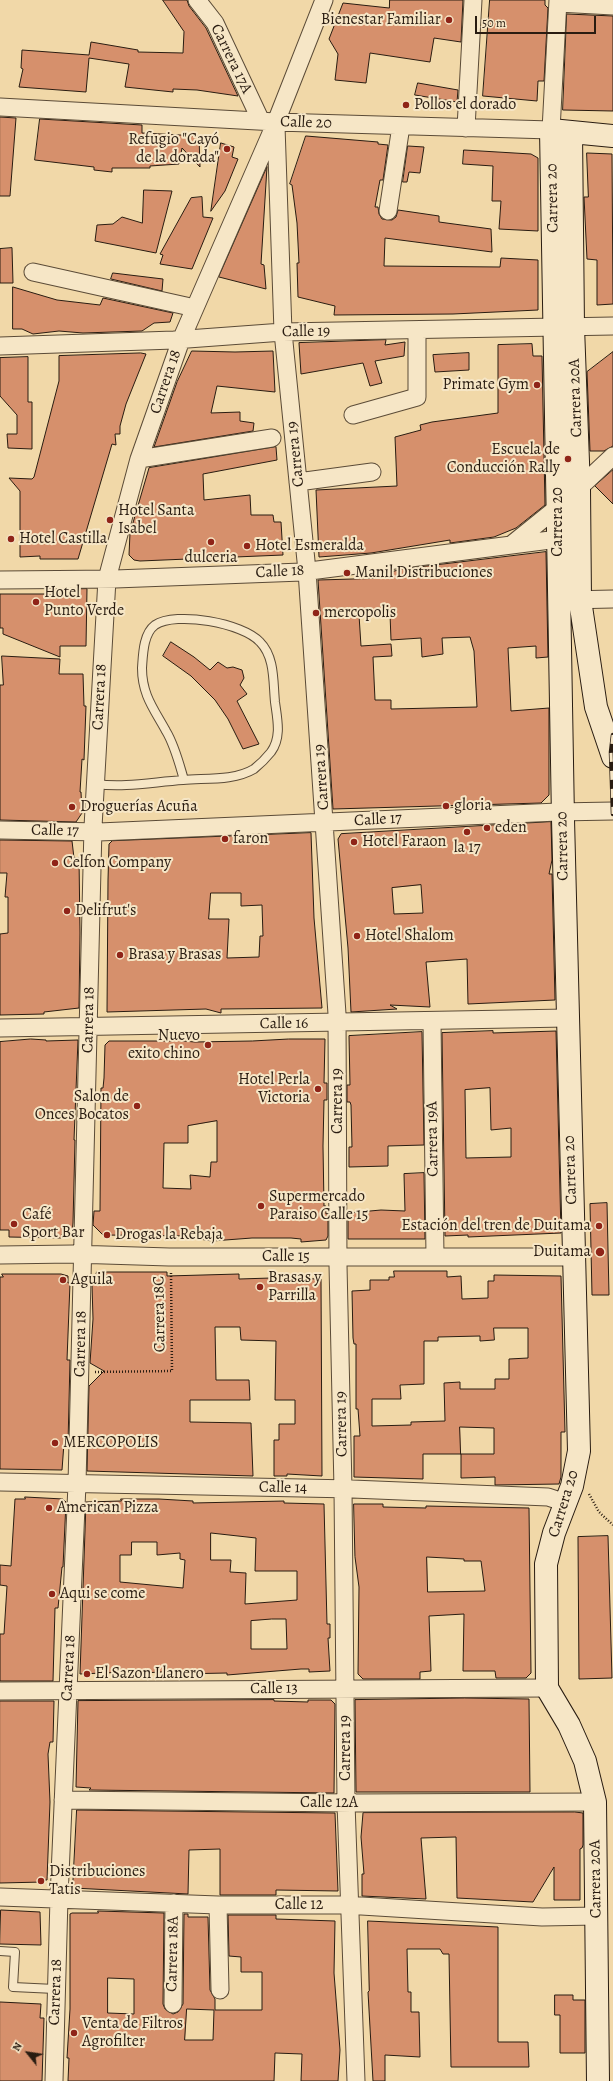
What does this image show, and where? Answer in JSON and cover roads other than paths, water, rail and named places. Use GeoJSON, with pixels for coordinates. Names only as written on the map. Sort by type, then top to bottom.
{"type":"FeatureCollection","features":[{"type":"Feature","properties":{"kind":"street","name":"Carrera 17A"},"geometry":{"type":"LineString","coordinates":[[197,0],[215,23],[269,121]]}},
{"type":"Feature","properties":{"kind":"street","name":"Carrera 18"},"geometry":{"type":"LineString","coordinates":[[54,2081],[55,1989],[77,1484],[93,832],[107,578],[139,460],[181,340],[269,121],[324,0]]}},
{"type":"Feature","properties":{"kind":"street"},"geometry":{"type":"LineString","coordinates":[[466,128],[473,0]]}},
{"type":"Feature","properties":{"kind":"street"},"geometry":{"type":"LineString","coordinates":[[558,1],[613,6]]}},
{"type":"Feature","properties":{"kind":"street","name":"Carrera 20"},"geometry":{"type":"LineString","coordinates":[[548,1688],[546,1564],[554,1533],[557,1500],[573,1482],[579,1451],[572,1257],[558,539],[564,327],[558,1]]}},
{"type":"Feature","properties":{"kind":"street","name":"Calle 20"},"geometry":{"type":"LineString","coordinates":[[0,107],[269,121],[561,131],[613,136]]}},
{"type":"Feature","properties":{"kind":"street","name":"Carrera 19"},"geometry":{"type":"LineString","coordinates":[[269,121],[283,332],[307,571],[325,822],[337,1023],[338,1257],[346,1689],[346,1803],[356,2081]]}},
{"type":"Feature","properties":{"kind":"street"},"geometry":{"type":"LineString","coordinates":[[388,211],[402,126]]}},
{"type":"Feature","properties":{"kind":"street"},"geometry":{"type":"LineString","coordinates":[[33,272],[195,308]]}},
{"type":"Feature","properties":{"kind":"street","name":"Calle 19"},"geometry":{"type":"LineString","coordinates":[[0,346],[181,340],[283,332],[613,326]]}},
{"type":"Feature","properties":{"kind":"street","name":"Carrera 20A"},"geometry":{"type":"LineString","coordinates":[[564,327],[579,489],[580,600],[596,707],[613,757]]}},
{"type":"Feature","properties":{"kind":"street"},"geometry":{"type":"LineString","coordinates":[[353,415],[417,397],[417,330]]}},
{"type":"Feature","properties":{"kind":"street"},"geometry":{"type":"LineString","coordinates":[[139,460],[272,438]]}},
{"type":"Feature","properties":{"kind":"street"},"geometry":{"type":"LineString","coordinates":[[512,546],[579,489],[613,456]]}},
{"type":"Feature","properties":{"kind":"street"},"geometry":{"type":"LineString","coordinates":[[298,482],[372,472]]}},
{"type":"Feature","properties":{"kind":"street","name":"Calle 18"},"geometry":{"type":"LineString","coordinates":[[0,580],[307,571],[558,539]]}},
{"type":"Feature","properties":{"kind":"street"},"geometry":{"type":"LineString","coordinates":[[559,600],[613,599]]}},
{"type":"Feature","properties":{"kind":"street"},"geometry":{"type":"LineString","coordinates":[[561,719],[566,711],[575,705],[586,703],[596,707]]}},
{"type":"Feature","properties":{"kind":"street","name":"Calle 17"},"geometry":{"type":"LineString","coordinates":[[0,830],[93,832],[613,811]]}},
{"type":"Feature","properties":{"kind":"street","name":"Calle 16"},"geometry":{"type":"LineString","coordinates":[[0,1028],[567,1018]]}},
{"type":"Feature","properties":{"kind":"street","name":"Carrera 19A"},"geometry":{"type":"LineString","coordinates":[[432,1021],[435,1257]]}},
{"type":"Feature","properties":{"kind":"street","name":"Calle 15"},"geometry":{"type":"LineString","coordinates":[[0,1255],[82,1254],[170,1258],[572,1257]]}},
{"type":"Feature","properties":{"kind":"street","name":"Calle 14"},"geometry":{"type":"LineString","coordinates":[[0,1482],[343,1489],[557,1500]]}},
{"type":"Feature","properties":{"kind":"street","name":"Carrera 20A"},"geometry":{"type":"LineString","coordinates":[[548,1688],[569,1725],[585,1761],[595,1802],[598,2081]]}},
{"type":"Feature","properties":{"kind":"street","name":"Calle 13"},"geometry":{"type":"LineString","coordinates":[[0,1691],[548,1688]]}},
{"type":"Feature","properties":{"kind":"street","name":"Calle 12A"},"geometry":{"type":"LineString","coordinates":[[63,1800],[346,1803],[595,1802]]}},
{"type":"Feature","properties":{"kind":"street","name":"Calle 12"},"geometry":{"type":"LineString","coordinates":[[0,1897],[59,1898],[218,1906],[350,1905],[542,1917],[597,1916]]}},
{"type":"Feature","properties":{"kind":"street","name":"Carrera 18A"},"geometry":{"type":"LineString","coordinates":[[173,2004],[174,1903]]}},
{"type":"Feature","properties":{"kind":"street"},"geometry":{"type":"LineString","coordinates":[[218,1906],[220,1990]]}},
{"type":"Feature","properties":{"kind":"lane"},"geometry":{"type":"LineString","coordinates":[[96,784],[115,786],[228,778],[254,769],[272,751],[278,734],[270,657],[260,641],[238,628],[194,618],[167,620],[154,626],[148,634],[143,649],[142,669],[145,692],[152,709],[167,732],[178,759],[184,780]]}},
{"type":"Feature","properties":{"kind":"lane"},"geometry":{"type":"LineString","coordinates":[[0,1951],[15,1952],[12,1987],[55,1989]]}},
{"type":"Feature","properties":{"kind":"railway"},"geometry":{"type":"LineString","coordinates":[[613,735],[611,752],[613,814]]}},
{"type":"Feature","properties":{"kind":"place","name":"Bienestar Familiar"},"geometry":{"type":"Point","coordinates":[449,20]}},
{"type":"Feature","properties":{"kind":"place","name":"Pollos el dorado"},"geometry":{"type":"Point","coordinates":[406,105]}},
{"type":"Feature","properties":{"kind":"place","name":"Refugio \"Cayó de la dorada\""},"geometry":{"type":"Point","coordinates":[227,149]}},
{"type":"Feature","properties":{"kind":"place","name":"Primate Gym"},"geometry":{"type":"Point","coordinates":[537,385]}},
{"type":"Feature","properties":{"kind":"place","name":"Escuela de Conducción Rally"},"geometry":{"type":"Point","coordinates":[568,459]}},
{"type":"Feature","properties":{"kind":"place","name":"Hotel Santa Isabel"},"geometry":{"type":"Point","coordinates":[110,520]}},
{"type":"Feature","properties":{"kind":"place","name":"Hotel Castilla"},"geometry":{"type":"Point","coordinates":[11,539]}},
{"type":"Feature","properties":{"kind":"place","name":"dulceria"},"geometry":{"type":"Point","coordinates":[211,542]}},
{"type":"Feature","properties":{"kind":"place","name":"Hotel Esmeralda"},"geometry":{"type":"Point","coordinates":[247,546]}},
{"type":"Feature","properties":{"kind":"place","name":"Manil Distribuciones"},"geometry":{"type":"Point","coordinates":[347,573]}},
{"type":"Feature","properties":{"kind":"place","name":"Hotel Punto Verde"},"geometry":{"type":"Point","coordinates":[36,602]}},
{"type":"Feature","properties":{"kind":"place","name":"mercopolis"},"geometry":{"type":"Point","coordinates":[316,613]}},
{"type":"Feature","properties":{"kind":"place","name":"gloria"},"geometry":{"type":"Point","coordinates":[446,806]}},
{"type":"Feature","properties":{"kind":"place","name":"Droguerías Acuña"},"geometry":{"type":"Point","coordinates":[72,807]}},
{"type":"Feature","properties":{"kind":"place","name":"eden"},"geometry":{"type":"Point","coordinates":[487,828]}},
{"type":"Feature","properties":{"kind":"place","name":"la 17"},"geometry":{"type":"Point","coordinates":[467,832]}},
{"type":"Feature","properties":{"kind":"place","name":"faron"},"geometry":{"type":"Point","coordinates":[225,839]}},
{"type":"Feature","properties":{"kind":"place","name":"Hotel Faraon"},"geometry":{"type":"Point","coordinates":[354,842]}},
{"type":"Feature","properties":{"kind":"place","name":"Celfon Company"},"geometry":{"type":"Point","coordinates":[55,863]}},
{"type":"Feature","properties":{"kind":"place","name":"Delifrut's"},"geometry":{"type":"Point","coordinates":[67,911]}},
{"type":"Feature","properties":{"kind":"place","name":"Hotel Shalom"},"geometry":{"type":"Point","coordinates":[357,936]}},
{"type":"Feature","properties":{"kind":"place","name":"Brasa y Brasas"},"geometry":{"type":"Point","coordinates":[120,955]}},
{"type":"Feature","properties":{"kind":"place","name":"Nuevo exito chino"},"geometry":{"type":"Point","coordinates":[208,1045]}},
{"type":"Feature","properties":{"kind":"place","name":"Hotel Perla Victoria"},"geometry":{"type":"Point","coordinates":[318,1089]}},
{"type":"Feature","properties":{"kind":"place","name":"Salon de Onces Bocatos"},"geometry":{"type":"Point","coordinates":[137,1106]}},
{"type":"Feature","properties":{"kind":"place","name":"Supermercado Paraiso Calle 15"},"geometry":{"type":"Point","coordinates":[261,1206]}},
{"type":"Feature","properties":{"kind":"place","name":"Café Sport Bar"},"geometry":{"type":"Point","coordinates":[14,1224]}},
{"type":"Feature","properties":{"kind":"place","name":"Estación del tren de Duitama"},"geometry":{"type":"Point","coordinates":[599,1226]}},
{"type":"Feature","properties":{"kind":"place","name":"Drogas la Rebaja"},"geometry":{"type":"Point","coordinates":[107,1235]}},
{"type":"Feature","properties":{"kind":"place","name":"Duitama"},"geometry":{"type":"Point","coordinates":[600,1252]}},
{"type":"Feature","properties":{"kind":"place","name":"Aguila"},"geometry":{"type":"Point","coordinates":[63,1280]}},
{"type":"Feature","properties":{"kind":"place","name":"Brasas y Parrilla"},"geometry":{"type":"Point","coordinates":[260,1287]}},
{"type":"Feature","properties":{"kind":"place","name":"MERCOPOLIS"},"geometry":{"type":"Point","coordinates":[55,1443]}},
{"type":"Feature","properties":{"kind":"place","name":"American Pizza"},"geometry":{"type":"Point","coordinates":[49,1508]}},
{"type":"Feature","properties":{"kind":"place","name":"Aqui se come"},"geometry":{"type":"Point","coordinates":[52,1594]}},
{"type":"Feature","properties":{"kind":"place","name":"El Sazon Llanero"},"geometry":{"type":"Point","coordinates":[87,1674]}},
{"type":"Feature","properties":{"kind":"place","name":"Distribuciones Tatis"},"geometry":{"type":"Point","coordinates":[41,1881]}},
{"type":"Feature","properties":{"kind":"place","name":"Venta de Filtros Agrofilter"},"geometry":{"type":"Point","coordinates":[74,2033]}}]}
